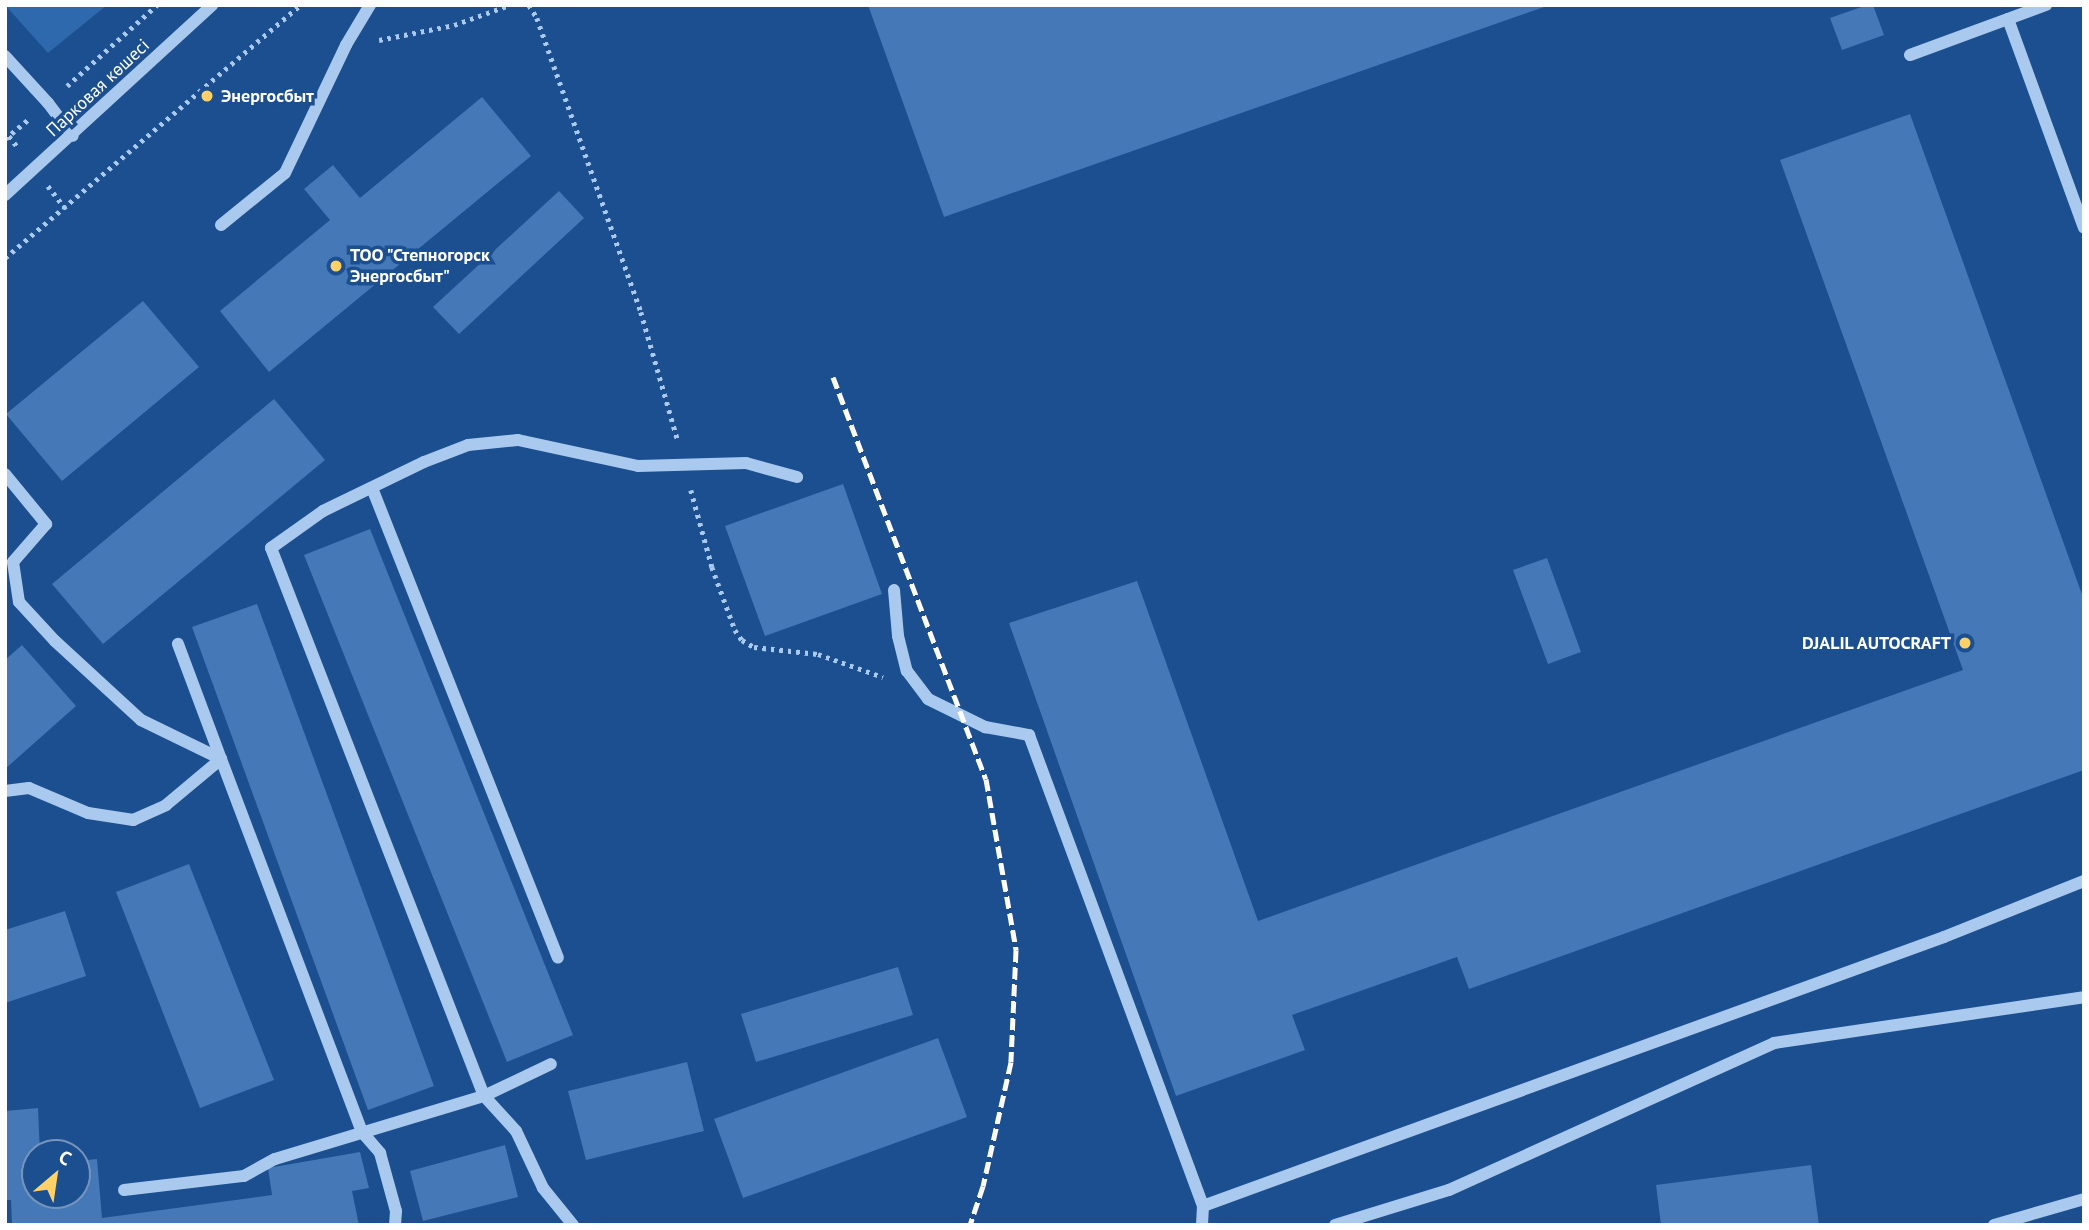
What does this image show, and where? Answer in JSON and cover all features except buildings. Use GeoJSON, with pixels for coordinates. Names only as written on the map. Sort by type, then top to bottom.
{"type":"FeatureCollection","features":[{"type":"Feature","properties":{"kind":"street","name":"Парковая көшесі"},"geometry":{"type":"LineString","coordinates":[[5,195],[212,5]]}},
{"type":"Feature","properties":{"kind":"street"},"geometry":{"type":"LineString","coordinates":[[221,225],[285,173],[346,45],[370,5]]}},
{"type":"Feature","properties":{"kind":"street"},"geometry":{"type":"LineString","coordinates":[[1910,55],[2046,5]]}},
{"type":"Feature","properties":{"kind":"street"},"geometry":{"type":"LineString","coordinates":[[2008,19],[2084,228]]}},
{"type":"Feature","properties":{"kind":"street"},"geometry":{"type":"LineString","coordinates":[[5,56],[48,103],[72,136]]}},
{"type":"Feature","properties":{"kind":"street"},"geometry":{"type":"LineString","coordinates":[[573,1225],[543,1188],[516,1131],[484,1096],[271,548],[323,511],[468,445],[518,440],[638,466],[746,463],[797,477]]}},
{"type":"Feature","properties":{"kind":"street"},"geometry":{"type":"LineString","coordinates":[[5,474],[46,524],[13,562],[19,602],[55,641],[141,720],[221,759]]}},
{"type":"Feature","properties":{"kind":"street"},"geometry":{"type":"LineString","coordinates":[[372,488],[558,958]]}},
{"type":"Feature","properties":{"kind":"street"},"geometry":{"type":"LineString","coordinates":[[894,590],[898,636],[907,671],[928,699],[985,727],[1030,735],[1203,1206],[1202,1225]]}},
{"type":"Feature","properties":{"kind":"street"},"geometry":{"type":"LineString","coordinates":[[178,644],[362,1132],[380,1153],[396,1211],[395,1225]]}},
{"type":"Feature","properties":{"kind":"street"},"geometry":{"type":"LineString","coordinates":[[5,791],[29,788],[88,813],[133,820],[166,805],[221,759]]}},
{"type":"Feature","properties":{"kind":"street"},"geometry":{"type":"LineString","coordinates":[[1203,1206],[1944,937],[2084,881]]}},
{"type":"Feature","properties":{"kind":"street"},"geometry":{"type":"LineString","coordinates":[[1335,1225],[1448,1190],[1774,1043],[2084,997]]}},
{"type":"Feature","properties":{"kind":"street"},"geometry":{"type":"LineString","coordinates":[[124,1190],[244,1176],[275,1159],[484,1096],[551,1064]]}},
{"type":"Feature","properties":{"kind":"street"},"geometry":{"type":"LineString","coordinates":[[1994,1225],[2084,1199]]}},
{"type":"Feature","properties":{"kind":"path"},"geometry":{"type":"LineString","coordinates":[[5,139],[158,5]]}},
{"type":"Feature","properties":{"kind":"path"},"geometry":{"type":"LineString","coordinates":[[5,258],[300,5]]}},
{"type":"Feature","properties":{"kind":"path"},"geometry":{"type":"LineString","coordinates":[[346,45],[454,25],[510,5]]}},
{"type":"Feature","properties":{"kind":"path"},"geometry":{"type":"LineString","coordinates":[[529,5],[537,18],[641,312],[671,410],[712,567],[735,629],[742,640],[754,647],[818,654],[887,679]]}},
{"type":"Feature","properties":{"kind":"shaded area"},"geometry":{"type":"Polygon","coordinates":[[[5,5],[107,5],[48,53],[5,5]]]}},
{"type":"Feature","properties":{"kind":"railway"},"geometry":{"type":"LineString","coordinates":[[833,377],[986,779],[1016,950],[1011,1062],[983,1186],[970,1225]]}},
{"type":"Feature","properties":{"kind":"place","name":"Энергосбыт"},"geometry":{"type":"Point","coordinates":[207,96]}},
{"type":"Feature","properties":{"kind":"place","name":"ТОО \"Степногорск Энергосбыт\""},"geometry":{"type":"Point","coordinates":[336,266]}},
{"type":"Feature","properties":{"kind":"place","name":"DJALIL AUTOCRAFT"},"geometry":{"type":"Point","coordinates":[1965,643]}}]}
